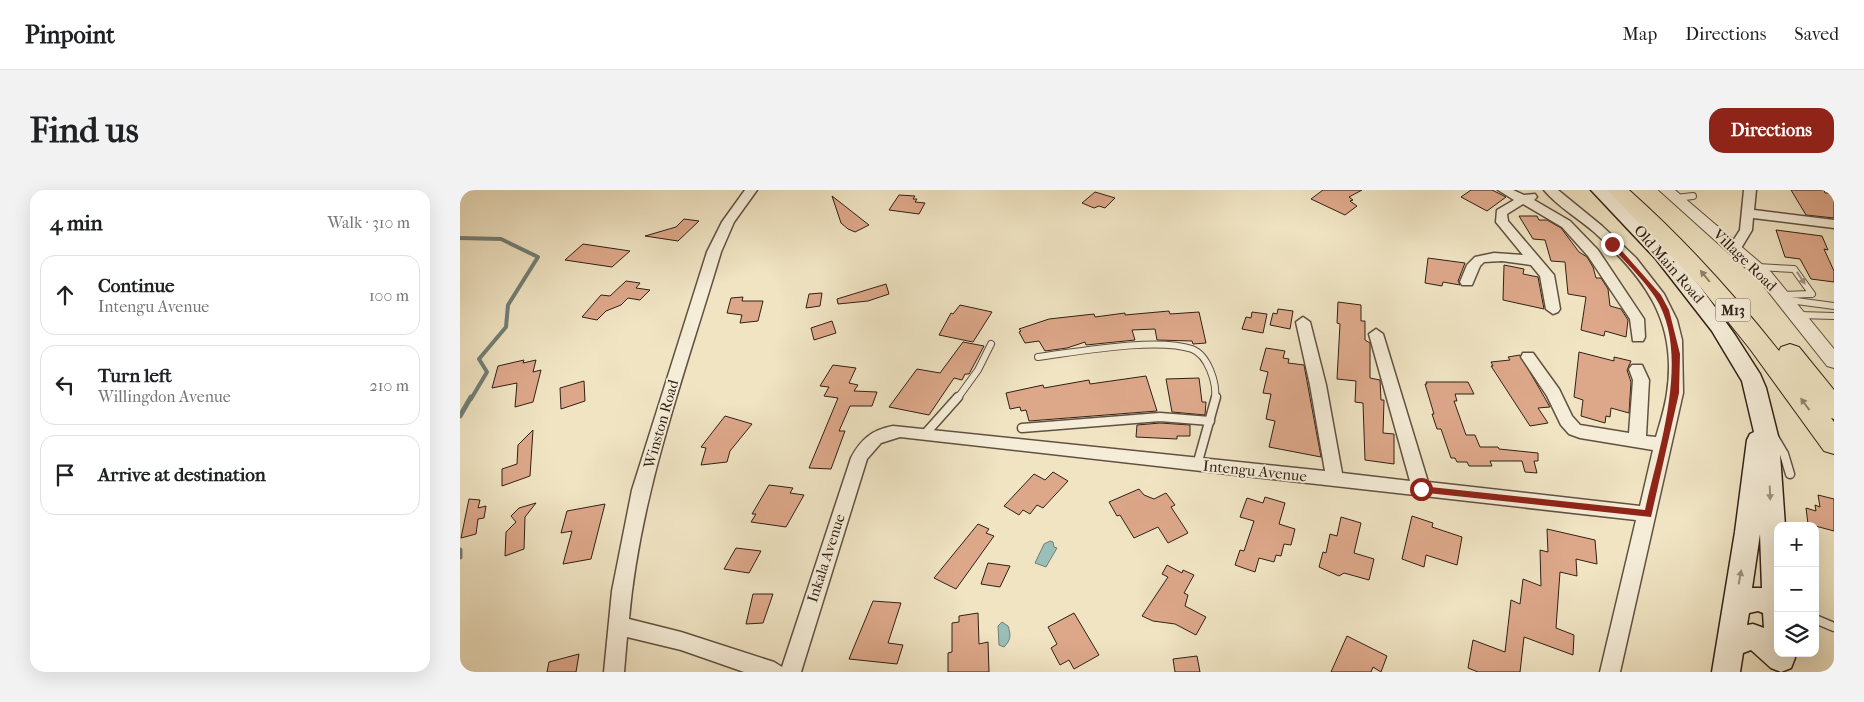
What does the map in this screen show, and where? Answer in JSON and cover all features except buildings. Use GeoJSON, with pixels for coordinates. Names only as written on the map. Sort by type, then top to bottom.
{"type":"FeatureCollection","features":[{"type":"Feature","properties":{"kind":"highway","name":"M13"},"geometry":{"type":"LineString","coordinates":[[1617,190],[1701,271],[1785,375],[1834,443]]}},
{"type":"Feature","properties":{"kind":"highway","name":"M13"},"geometry":{"type":"LineString","coordinates":[[1641,190],[1690,235],[1727,274],[1834,409]]}},
{"type":"Feature","properties":{"kind":"main road","name":"Old Main Road"},"geometry":{"type":"LineString","coordinates":[[1599,190],[1656,245],[1702,301],[1735,349],[1753,382],[1762,424],[1768,440],[1774,567]]}},
{"type":"Feature","properties":{"kind":"main road","name":"Old Main Road"},"geometry":{"type":"LineString","coordinates":[[1726,672],[1729,643],[1748,532],[1756,453],[1762,424]]}},
{"type":"Feature","properties":{"kind":"main road"},"geometry":{"type":"LineString","coordinates":[[1736,604],[1758,599],[1774,603]]}},
{"type":"Feature","properties":{"kind":"main road"},"geometry":{"type":"LineString","coordinates":[[1729,643],[1754,637],[1774,650]]}},
{"type":"Feature","properties":{"kind":"street","name":"Winston Road"},"geometry":{"type":"LineString","coordinates":[[614,672],[622,591],[641,490],[714,252],[728,222],[751,190]]}},
{"type":"Feature","properties":{"kind":"street"},"geometry":{"type":"LineString","coordinates":[[1504,190],[1566,224],[1593,253],[1636,319],[1638,336]]}},
{"type":"Feature","properties":{"kind":"street"},"geometry":{"type":"LineString","coordinates":[[1553,309],[1547,275],[1533,261],[1502,222],[1501,213],[1513,204],[1550,190],[1624,255],[1658,295],[1666,310],[1676,354],[1676,376],[1664,445],[1610,672]]}},
{"type":"Feature","properties":{"kind":"street"},"geometry":{"type":"LineString","coordinates":[[1735,247],[1746,230],[1750,190]]}},
{"type":"Feature","properties":{"kind":"street","name":"Village Road"},"geometry":{"type":"LineString","coordinates":[[1671,194],[1756,267],[1783,297],[1834,361]]}},
{"type":"Feature","properties":{"kind":"street"},"geometry":{"type":"LineString","coordinates":[[1748,213],[1834,224]]}},
{"type":"Feature","properties":{"kind":"street"},"geometry":{"type":"LineString","coordinates":[[1468,282],[1475,262],[1480,259],[1508,257],[1533,261]]}},
{"type":"Feature","properties":{"kind":"street"},"geometry":{"type":"LineString","coordinates":[[1303,322],[1318,385],[1335,480]]}},
{"type":"Feature","properties":{"kind":"street"},"geometry":{"type":"LineString","coordinates":[[1376,334],[1421,489]]}},
{"type":"Feature","properties":{"kind":"street"},"geometry":{"type":"LineString","coordinates":[[1528,357],[1551,390],[1563,416],[1573,429],[1580,432],[1664,445]]}},
{"type":"Feature","properties":{"kind":"street"},"geometry":{"type":"LineString","coordinates":[[1637,369],[1641,380],[1637,441]]}},
{"type":"Feature","properties":{"kind":"street","name":"Intengu Avenue"},"geometry":{"type":"LineString","coordinates":[[866,445],[881,434],[900,431],[1648,514]]}},
{"type":"Feature","properties":{"kind":"street","name":"Inkala Avenue"},"geometry":{"type":"LineString","coordinates":[[791,672],[839,518],[866,445]]}},
{"type":"Feature","properties":{"kind":"street"},"geometry":{"type":"LineString","coordinates":[[619,626],[681,641],[774,672]]}},
{"type":"Feature","properties":{"kind":"lane"},"geometry":{"type":"LineString","coordinates":[[1671,194],[1693,196]]}},
{"type":"Feature","properties":{"kind":"lane"},"geometry":{"type":"LineString","coordinates":[[1756,267],[1794,269],[1812,294],[1783,297]]}},
{"type":"Feature","properties":{"kind":"lane"},"geometry":{"type":"LineString","coordinates":[[1783,297],[1834,306]]}},
{"type":"Feature","properties":{"kind":"lane"},"geometry":{"type":"LineString","coordinates":[[1797,315],[1834,316]]}},
{"type":"Feature","properties":{"kind":"lane"},"geometry":{"type":"LineString","coordinates":[[925,434],[952,407],[976,375],[991,344]]}},
{"type":"Feature","properties":{"kind":"lane"},"geometry":{"type":"LineString","coordinates":[[1038,358],[1106,348],[1173,345],[1189,347],[1204,359],[1213,376],[1216,396],[1197,464]]}},
{"type":"Feature","properties":{"kind":"lane"},"geometry":{"type":"LineString","coordinates":[[1022,428],[1160,417],[1210,421]]}},
{"type":"Feature","properties":{"kind":"lane"},"geometry":{"type":"LineString","coordinates":[[1762,424],[1778,443],[1790,474]]}},
{"type":"Feature","properties":{"kind":"lane"},"geometry":{"type":"LineString","coordinates":[[1819,621],[1834,627]]}},
{"type":"Feature","properties":{"kind":"water"},"geometry":{"type":"Polygon","coordinates":[[[1050,541],[1057,548],[1046,567],[1035,563],[1044,544],[1050,541]]]}},
{"type":"Feature","properties":{"kind":"water"},"geometry":{"type":"Polygon","coordinates":[[[1002,622],[1008,626],[1010,635],[1004,647],[999,645],[998,626],[1002,622]]]}},
{"type":"Feature","properties":{"kind":"waterway"},"geometry":{"type":"LineString","coordinates":[[460,238],[501,239],[538,257],[508,305],[506,327],[479,359],[487,372],[471,399]]}},
{"type":"Feature","properties":{"kind":"waterway"},"geometry":{"type":"LineString","coordinates":[[460,416],[471,397]]}},
{"type":"Feature","properties":{"kind":"waterway"},"geometry":{"type":"LineString","coordinates":[[460,550],[460,557]]}},
{"type":"Feature","properties":{"kind":"route"},"geometry":{"type":"LineString","coordinates":[[1421,489],[1648,514],[1675,393],[1676,354],[1666,310],[1658,295],[1624,255],[1612,244]]}}]}
